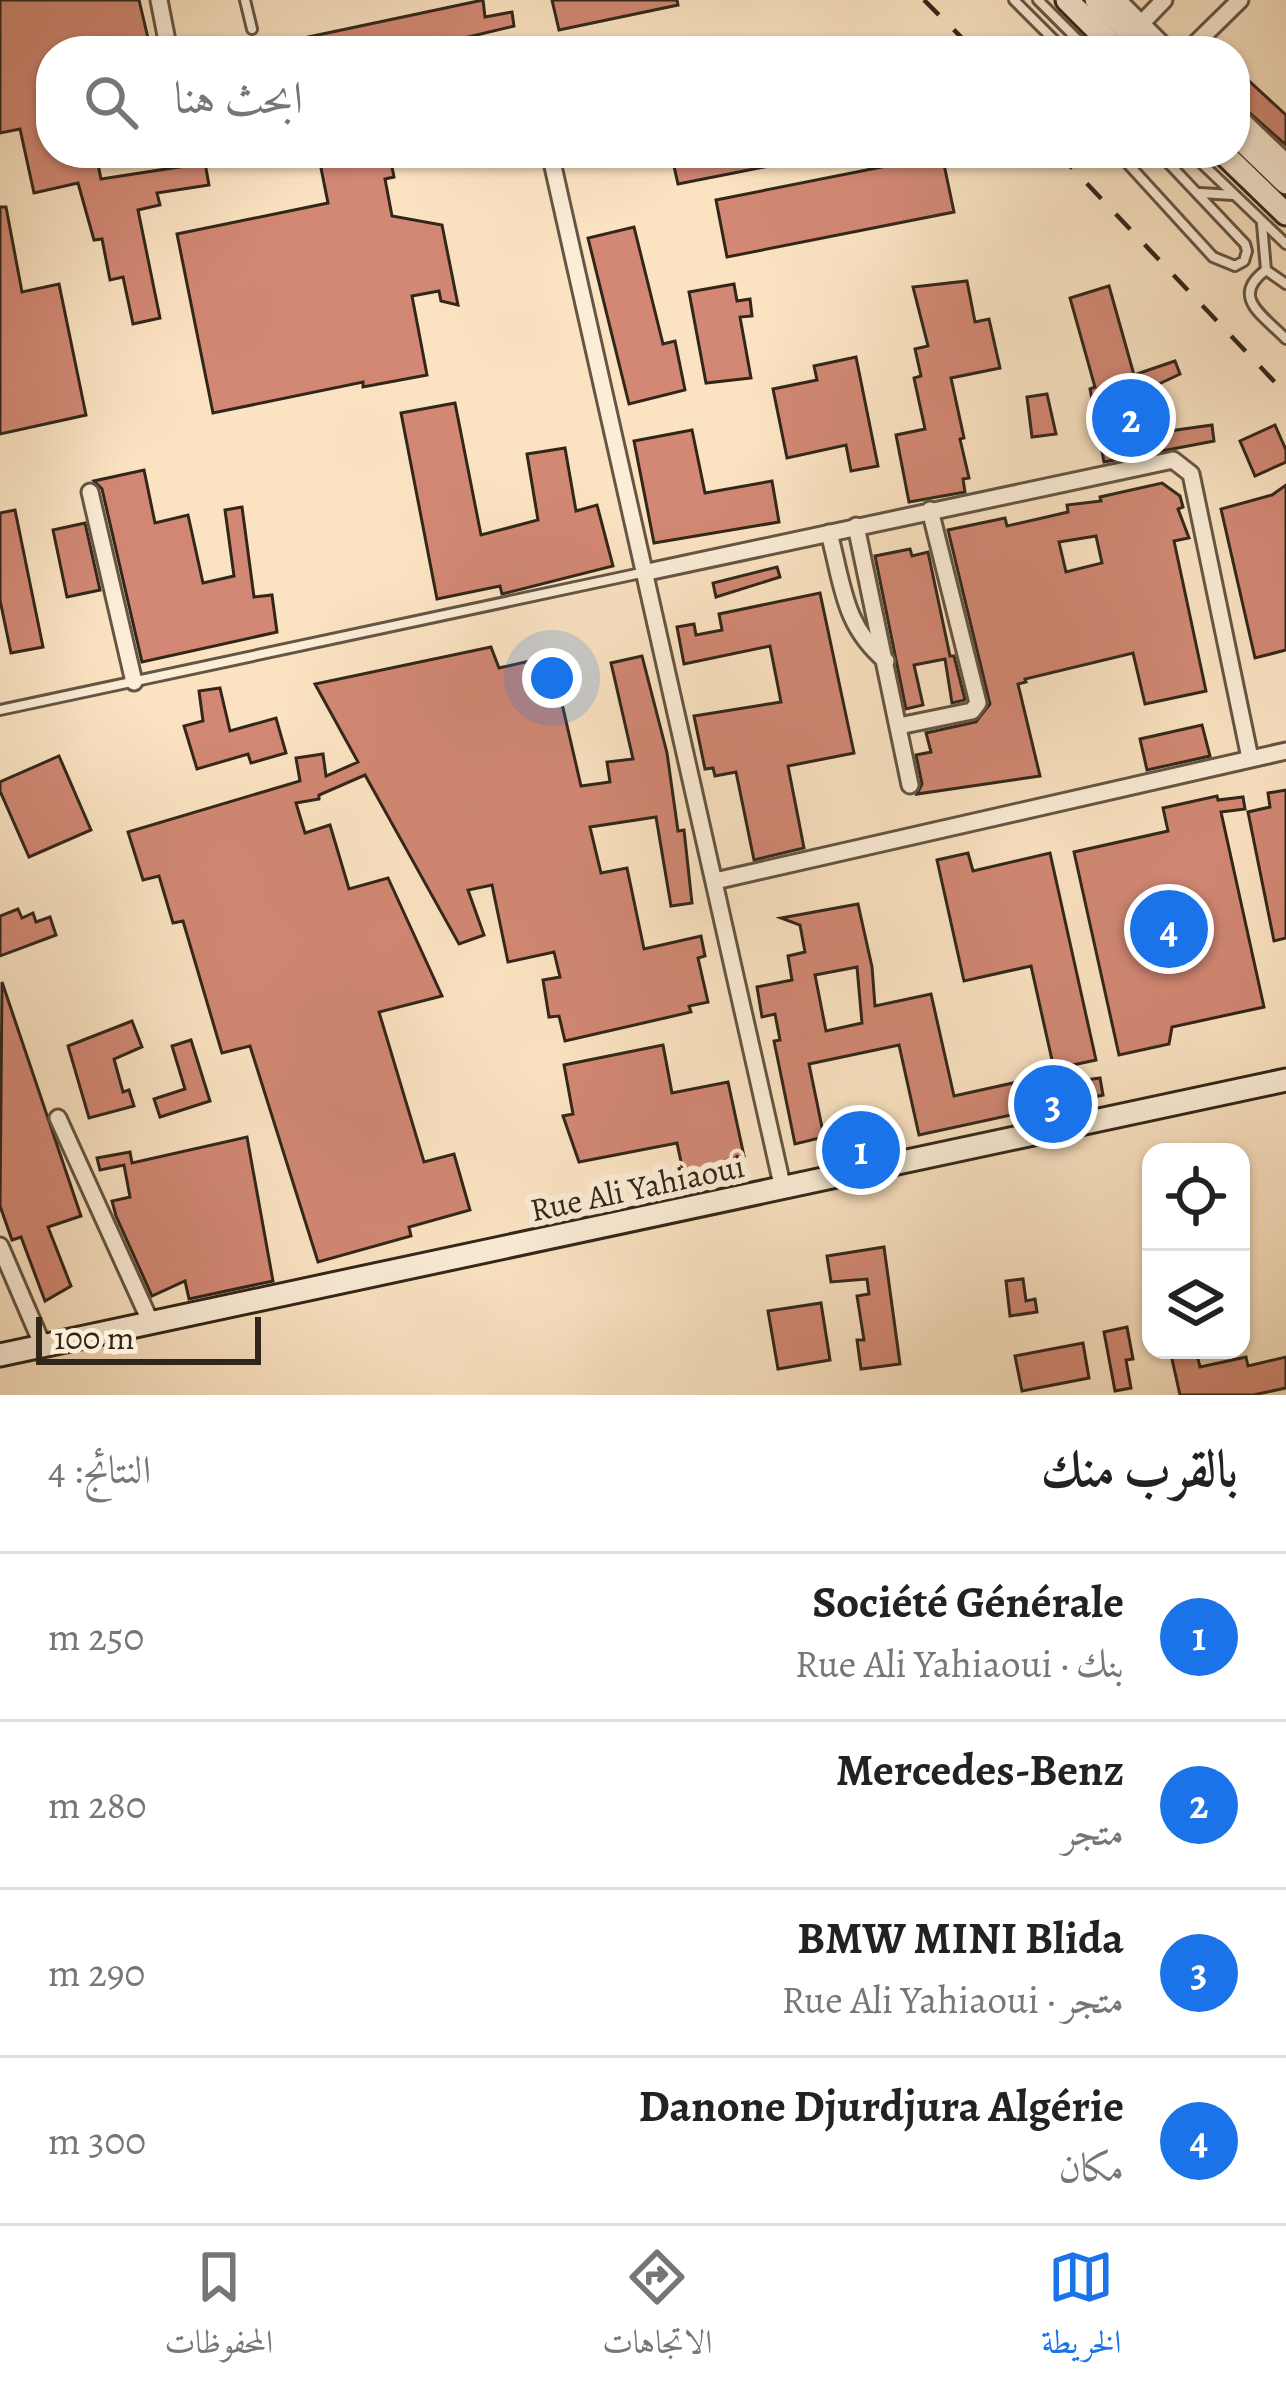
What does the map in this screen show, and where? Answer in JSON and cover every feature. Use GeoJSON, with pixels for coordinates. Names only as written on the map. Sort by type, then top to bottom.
{"type":"FeatureCollection","features":[{"type":"Feature","properties":{"kind":"main road"},"geometry":{"type":"LineString","coordinates":[[1067,0],[1121,36]]}},
{"type":"Feature","properties":{"kind":"main road"},"geometry":{"type":"LineString","coordinates":[[1096,0],[1124,36]]}},
{"type":"Feature","properties":{"kind":"main road"},"geometry":{"type":"LineString","coordinates":[[1250,148],[1286,183]]}},
{"type":"Feature","properties":{"kind":"main road"},"geometry":{"type":"LineString","coordinates":[[1238,168],[1286,214]]}},
{"type":"Feature","properties":{"kind":"main road","name":"Rue Ali Yahiaoui"},"geometry":{"type":"LineString","coordinates":[[0,1355],[1286,1080]]}},
{"type":"Feature","properties":{"kind":"street"},"geometry":{"type":"LineString","coordinates":[[159,0],[166,36]]}},
{"type":"Feature","properties":{"kind":"street"},"geometry":{"type":"LineString","coordinates":[[1118,0],[1126,36]]}},
{"type":"Feature","properties":{"kind":"street"},"geometry":{"type":"LineString","coordinates":[[1131,36],[1164,0]]}},
{"type":"Feature","properties":{"kind":"street"},"geometry":{"type":"LineString","coordinates":[[1203,36],[1240,0]]}},
{"type":"Feature","properties":{"kind":"street"},"geometry":{"type":"LineString","coordinates":[[1250,127],[1286,162]]}},
{"type":"Feature","properties":{"kind":"street"},"geometry":{"type":"LineString","coordinates":[[553,168],[783,1189]]}},
{"type":"Feature","properties":{"kind":"street"},"geometry":{"type":"LineString","coordinates":[[643,573],[1156,461],[1182,463],[1191,473],[1250,758]]}},
{"type":"Feature","properties":{"kind":"street"},"geometry":{"type":"LineString","coordinates":[[90,492],[134,682]]}},
{"type":"Feature","properties":{"kind":"street"},"geometry":{"type":"LineString","coordinates":[[899,725],[971,712],[978,703],[930,510]]}},
{"type":"Feature","properties":{"kind":"street"},"geometry":{"type":"LineString","coordinates":[[856,526],[910,784]]}},
{"type":"Feature","properties":{"kind":"street"},"geometry":{"type":"LineString","coordinates":[[829,532],[852,622],[863,642],[886,661]]}},
{"type":"Feature","properties":{"kind":"street"},"geometry":{"type":"LineString","coordinates":[[715,881],[1286,752]]}},
{"type":"Feature","properties":{"kind":"street"},"geometry":{"type":"LineString","coordinates":[[58,1118],[151,1323]]}},
{"type":"Feature","properties":{"kind":"street"},"geometry":{"type":"LineString","coordinates":[[0,1246],[43,1346]]}},
{"type":"Feature","properties":{"kind":"lane"},"geometry":{"type":"LineString","coordinates":[[245,0],[252,29]]}},
{"type":"Feature","properties":{"kind":"lane"},"geometry":{"type":"LineString","coordinates":[[1014,0],[1050,36]]}},
{"type":"Feature","properties":{"kind":"lane"},"geometry":{"type":"LineString","coordinates":[[1038,0],[1074,36]]}},
{"type":"Feature","properties":{"kind":"lane"},"geometry":{"type":"LineString","coordinates":[[1132,168],[1214,257],[1235,266],[1244,261],[1245,244],[1173,168]]}},
{"type":"Feature","properties":{"kind":"lane"},"geometry":{"type":"LineString","coordinates":[[1206,168],[1286,244]]}},
{"type":"Feature","properties":{"kind":"lane"},"geometry":{"type":"LineString","coordinates":[[1197,193],[1234,196]]}},
{"type":"Feature","properties":{"kind":"lane"},"geometry":{"type":"LineString","coordinates":[[1262,223],[1266,270]]}},
{"type":"Feature","properties":{"kind":"lane"},"geometry":{"type":"LineString","coordinates":[[1266,270],[1286,284]]}},
{"type":"Feature","properties":{"kind":"lane"},"geometry":{"type":"LineString","coordinates":[[1266,270],[1252,281],[1248,294],[1286,339]]}},
{"type":"Feature","properties":{"kind":"lane"},"geometry":{"type":"LineString","coordinates":[[0,710],[643,573]]}},
{"type":"Feature","properties":{"kind":"building"},"geometry":{"type":"Polygon","coordinates":[[[0,0],[139,0],[147,36],[36,36],[36,168],[99,168],[101,179],[206,168],[209,185],[157,193],[160,205],[138,210],[160,318],[133,324],[123,277],[110,280],[102,239],[94,240],[78,183],[34,193],[20,129],[0,133],[0,0]]]}},
{"type":"Feature","properties":{"kind":"building"},"geometry":{"type":"Polygon","coordinates":[[[483,0],[485,17],[512,12],[514,26],[472,36],[313,36],[483,0]]]}},
{"type":"Feature","properties":{"kind":"building"},"geometry":{"type":"Polygon","coordinates":[[[552,0],[677,0],[678,5],[559,30],[552,0]]]}},
{"type":"Feature","properties":{"kind":"building"},"geometry":{"type":"Polygon","coordinates":[[[1250,82],[1286,115],[1286,145],[1250,113],[1250,82]]]}},
{"type":"Feature","properties":{"kind":"building"},"geometry":{"type":"Polygon","coordinates":[[[321,168],[392,168],[394,177],[385,179],[392,216],[442,225],[458,305],[441,301],[439,291],[412,296],[427,375],[363,387],[363,382],[213,413],[177,234],[328,203],[321,168]]]}},
{"type":"Feature","properties":{"kind":"building"},"geometry":{"type":"Polygon","coordinates":[[[674,168],[759,168],[678,184],[674,168]]]}},
{"type":"Feature","properties":{"kind":"building"},"geometry":{"type":"Polygon","coordinates":[[[877,168],[945,168],[954,212],[727,257],[716,200],[877,168]]]}},
{"type":"Feature","properties":{"kind":"building"},"geometry":{"type":"Polygon","coordinates":[[[0,207],[6,207],[22,292],[59,284],[86,415],[0,434],[0,207]]]}},
{"type":"Feature","properties":{"kind":"building"},"geometry":{"type":"Polygon","coordinates":[[[634,227],[663,344],[675,341],[685,390],[629,404],[588,238],[634,227]]]}},
{"type":"Feature","properties":{"kind":"building"},"geometry":{"type":"Polygon","coordinates":[[[967,281],[975,322],[989,319],[1000,368],[951,378],[969,478],[963,479],[965,492],[909,502],[896,435],[925,429],[914,378],[921,376],[915,349],[928,346],[913,287],[967,281]]]}},
{"type":"Feature","properties":{"kind":"building"},"geometry":{"type":"Polygon","coordinates":[[[734,284],[737,301],[750,299],[752,316],[740,317],[751,378],[706,383],[689,292],[734,284]]]}},
{"type":"Feature","properties":{"kind":"building"},"geometry":{"type":"Polygon","coordinates":[[[1109,286],[1134,375],[1175,361],[1180,374],[1159,384],[1169,431],[1212,425],[1214,441],[1104,462],[1090,389],[1095,387],[1070,298],[1109,286]]]}},
{"type":"Feature","properties":{"kind":"building"},"geometry":{"type":"Polygon","coordinates":[[[856,357],[878,466],[851,471],[846,445],[787,458],[773,389],[817,380],[814,366],[856,357]]]}},
{"type":"Feature","properties":{"kind":"building"},"geometry":{"type":"Polygon","coordinates":[[[1047,394],[1056,434],[1032,437],[1027,397],[1047,394]]]}},
{"type":"Feature","properties":{"kind":"building"},"geometry":{"type":"Polygon","coordinates":[[[455,403],[481,535],[538,520],[527,454],[565,448],[576,511],[597,505],[613,566],[502,594],[500,586],[437,599],[401,413],[455,403]]]}},
{"type":"Feature","properties":{"kind":"building"},"geometry":{"type":"Polygon","coordinates":[[[1275,425],[1286,462],[1255,476],[1240,441],[1275,425]]]}},
{"type":"Feature","properties":{"kind":"building"},"geometry":{"type":"Polygon","coordinates":[[[692,430],[705,493],[772,481],[779,522],[654,543],[634,441],[692,430]]]}},
{"type":"Feature","properties":{"kind":"building"},"geometry":{"type":"Polygon","coordinates":[[[144,470],[155,523],[188,515],[203,583],[234,576],[225,510],[242,507],[254,597],[272,595],[277,632],[142,662],[102,489],[94,481],[144,470]]]}},
{"type":"Feature","properties":{"kind":"building"},"geometry":{"type":"Polygon","coordinates":[[[1162,483],[1180,496],[1183,507],[1178,509],[1189,538],[1174,541],[1206,691],[1145,704],[1133,653],[1025,679],[1018,684],[1040,776],[917,794],[922,784],[916,755],[931,752],[926,733],[976,722],[990,704],[948,530],[1005,518],[1007,526],[1068,512],[1067,505],[1101,501],[1100,497],[1162,483]],[[1096,536],[1059,542],[1066,572],[1102,563],[1096,536]]]}},
{"type":"Feature","properties":{"kind":"building"},"geometry":{"type":"Polygon","coordinates":[[[1286,485],[1286,650],[1255,658],[1221,509],[1272,495],[1286,485]]]}},
{"type":"Feature","properties":{"kind":"building"},"geometry":{"type":"Polygon","coordinates":[[[15,510],[43,647],[11,653],[0,600],[0,513],[15,510]]]}},
{"type":"Feature","properties":{"kind":"building"},"geometry":{"type":"Polygon","coordinates":[[[85,523],[100,590],[67,597],[53,530],[85,523]]]}},
{"type":"Feature","properties":{"kind":"building"},"geometry":{"type":"Polygon","coordinates":[[[910,549],[912,556],[928,552],[950,656],[954,656],[965,700],[952,703],[945,659],[914,665],[923,705],[906,709],[875,556],[910,549]]]}},
{"type":"Feature","properties":{"kind":"building"},"geometry":{"type":"Polygon","coordinates":[[[777,567],[780,577],[716,597],[713,583],[777,567]]]}},
{"type":"Feature","properties":{"kind":"building"},"geometry":{"type":"Polygon","coordinates":[[[820,593],[854,753],[788,766],[804,848],[754,860],[736,772],[715,776],[713,768],[705,769],[694,716],[781,702],[770,646],[684,664],[677,627],[694,624],[696,635],[722,630],[719,614],[820,593]]]}},
{"type":"Feature","properties":{"kind":"building"},"geometry":{"type":"Polygon","coordinates":[[[491,647],[499,668],[551,656],[581,786],[610,782],[607,762],[633,759],[611,663],[642,656],[667,753],[678,831],[684,830],[692,903],[671,906],[656,817],[590,827],[601,873],[627,868],[644,949],[701,936],[705,956],[698,958],[708,1002],[689,1006],[691,1012],[565,1041],[559,1016],[549,1017],[543,980],[560,977],[554,952],[508,962],[492,885],[468,890],[484,935],[459,944],[365,775],[319,799],[296,803],[305,833],[330,825],[349,889],[388,878],[442,996],[379,1012],[424,1162],[454,1154],[470,1210],[409,1227],[411,1236],[318,1262],[250,1046],[222,1053],[183,921],[173,923],[159,876],[143,880],[128,832],[300,781],[296,758],[323,754],[326,776],[358,762],[315,684],[491,647]]]}},
{"type":"Feature","properties":{"kind":"building"},"geometry":{"type":"Polygon","coordinates":[[[220,688],[230,731],[276,718],[286,753],[251,763],[248,754],[197,769],[184,726],[203,721],[199,691],[220,688]]]}},
{"type":"Feature","properties":{"kind":"building"},"geometry":{"type":"Polygon","coordinates":[[[1202,725],[1210,756],[1147,770],[1140,739],[1202,725]]]}},
{"type":"Feature","properties":{"kind":"building"},"geometry":{"type":"Polygon","coordinates":[[[59,756],[91,830],[29,857],[0,782],[59,756]]]}},
{"type":"Feature","properties":{"kind":"building"},"geometry":{"type":"Polygon","coordinates":[[[1286,790],[1286,938],[1274,941],[1248,812],[1270,807],[1268,793],[1286,790]]]}},
{"type":"Feature","properties":{"kind":"building"},"geometry":{"type":"Polygon","coordinates":[[[1217,796],[1218,800],[1243,797],[1245,809],[1221,812],[1264,1007],[1172,1027],[1169,1044],[1119,1055],[1074,852],[1168,831],[1163,808],[1217,796]]]}},
{"type":"Feature","properties":{"kind":"building"},"geometry":{"type":"Polygon","coordinates":[[[968,853],[973,871],[1050,853],[1096,1060],[1054,1069],[1031,966],[964,981],[937,860],[968,853]]]}},
{"type":"Feature","properties":{"kind":"building"},"geometry":{"type":"Polygon","coordinates":[[[858,904],[875,1006],[931,994],[954,1096],[1063,1072],[1065,1083],[1100,1078],[1103,1095],[919,1135],[899,1045],[809,1064],[824,1137],[795,1144],[774,1041],[780,1040],[775,1014],[762,1017],[757,987],[792,980],[788,956],[805,952],[800,925],[781,918],[858,904]],[[857,967],[815,975],[826,1031],[862,1023],[857,967]]]}},
{"type":"Feature","properties":{"kind":"building"},"geometry":{"type":"Polygon","coordinates":[[[18,909],[22,918],[33,913],[36,922],[50,917],[56,935],[0,956],[0,916],[18,909]]]}},
{"type":"Feature","properties":{"kind":"building"},"geometry":{"type":"Polygon","coordinates":[[[2,982],[81,1216],[48,1227],[71,1286],[45,1301],[21,1237],[12,1240],[0,1206],[2,982]]]}},
{"type":"Feature","properties":{"kind":"building"},"geometry":{"type":"Polygon","coordinates":[[[132,1021],[142,1047],[114,1059],[123,1092],[129,1090],[134,1106],[89,1118],[68,1046],[132,1021]]]}},
{"type":"Feature","properties":{"kind":"building"},"geometry":{"type":"Polygon","coordinates":[[[191,1040],[210,1101],[160,1117],[154,1099],[185,1089],[172,1046],[191,1040]]]}},
{"type":"Feature","properties":{"kind":"building"},"geometry":{"type":"Polygon","coordinates":[[[663,1045],[672,1093],[728,1082],[744,1156],[723,1161],[725,1169],[696,1177],[698,1188],[687,1190],[677,1143],[579,1162],[563,1116],[573,1114],[564,1065],[663,1045]]]}},
{"type":"Feature","properties":{"kind":"building"},"geometry":{"type":"Polygon","coordinates":[[[247,1137],[273,1281],[189,1299],[185,1281],[152,1296],[112,1201],[130,1197],[124,1165],[100,1170],[97,1158],[130,1152],[132,1163],[247,1137]]]}},
{"type":"Feature","properties":{"kind":"building"},"geometry":{"type":"Polygon","coordinates":[[[884,1247],[900,1364],[861,1369],[857,1340],[864,1340],[857,1296],[869,1294],[867,1279],[831,1282],[827,1256],[884,1247]]]}},
{"type":"Feature","properties":{"kind":"building"},"geometry":{"type":"Polygon","coordinates":[[[1023,1279],[1026,1301],[1035,1299],[1037,1312],[1010,1316],[1006,1281],[1023,1279]]]}},
{"type":"Feature","properties":{"kind":"building"},"geometry":{"type":"Polygon","coordinates":[[[821,1303],[830,1360],[778,1369],[768,1311],[821,1303]]]}},
{"type":"Feature","properties":{"kind":"building"},"geometry":{"type":"Polygon","coordinates":[[[1127,1327],[1133,1359],[1126,1360],[1131,1388],[1115,1391],[1104,1332],[1127,1327]]]}},
{"type":"Feature","properties":{"kind":"building"},"geometry":{"type":"Polygon","coordinates":[[[1083,1343],[1089,1378],[1022,1391],[1015,1356],[1083,1343]]]}},
{"type":"Feature","properties":{"kind":"building"},"geometry":{"type":"Polygon","coordinates":[[[1286,1357],[1286,1388],[1253,1395],[1180,1395],[1172,1359],[1198,1359],[1200,1367],[1237,1359],[1246,1359],[1248,1366],[1286,1357]]]}},
{"type":"Feature","properties":{"kind":"railway"},"geometry":{"type":"LineString","coordinates":[[924,0],[960,36]]}},
{"type":"Feature","properties":{"kind":"railway"},"geometry":{"type":"LineString","coordinates":[[1072,168],[1286,394]]}},
{"type":"Feature","properties":{"kind":"place","name":"Mercedes-Benz"},"geometry":{"type":"Point","coordinates":[1131,418]}},
{"type":"Feature","properties":{"kind":"place","name":"Danone Djurdjura Algérie"},"geometry":{"type":"Point","coordinates":[1169,929]}},
{"type":"Feature","properties":{"kind":"place","name":"BMW MINI Blida"},"geometry":{"type":"Point","coordinates":[1053,1104]}},
{"type":"Feature","properties":{"kind":"place","name":"Société Générale"},"geometry":{"type":"Point","coordinates":[861,1150]}}]}
